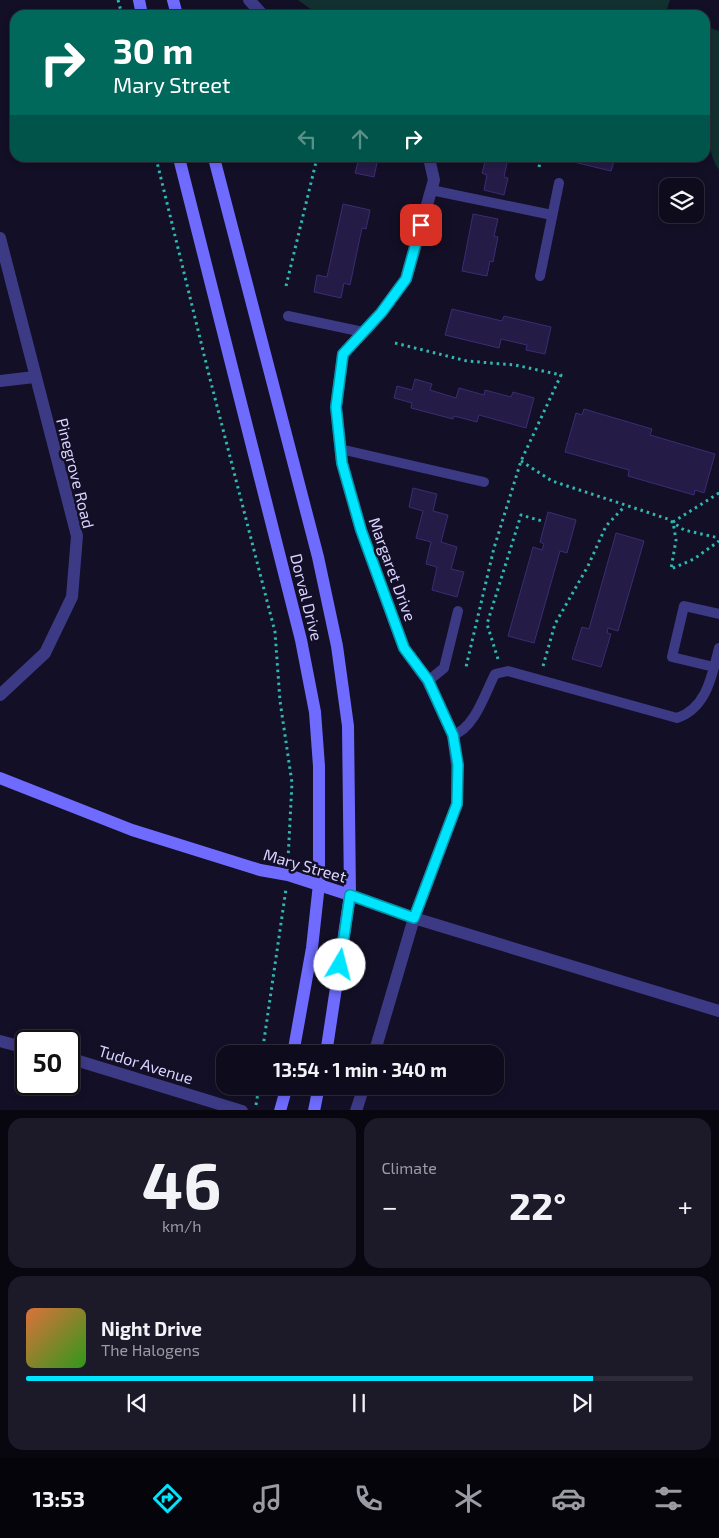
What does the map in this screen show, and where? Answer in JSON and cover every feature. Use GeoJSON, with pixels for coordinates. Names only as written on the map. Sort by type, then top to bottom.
{"type":"FeatureCollection","features":[{"type":"Feature","properties":{"kind":"main road","name":"Dorval Drive"},"geometry":{"type":"LineString","coordinates":[[180,162],[299,631],[315,712],[319,766],[319,884],[312,948],[295,1045]]}},
{"type":"Feature","properties":{"kind":"main road","name":"Dorval Drive"},"geometry":{"type":"LineString","coordinates":[[215,162],[318,558],[337,646],[348,726],[350,895],[327,1045]]}},
{"type":"Feature","properties":{"kind":"main road","name":"Mary Street"},"geometry":{"type":"LineString","coordinates":[[0,778],[132,830],[260,870],[319,884],[350,895]]}},
{"type":"Feature","properties":{"kind":"main road"},"geometry":{"type":"LineString","coordinates":[[280,1110],[284,1095]]}},
{"type":"Feature","properties":{"kind":"main road"},"geometry":{"type":"LineString","coordinates":[[314,1110],[317,1095]]}},
{"type":"Feature","properties":{"kind":"street"},"geometry":{"type":"LineString","coordinates":[[248,0],[258,10]]}},
{"type":"Feature","properties":{"kind":"street","name":"Margaret Drive"},"geometry":{"type":"LineString","coordinates":[[377,1045],[414,918],[457,804],[458,765],[453,735],[428,680],[404,648],[361,530],[342,463],[336,407],[343,354],[406,279],[434,180],[430,162]]}},
{"type":"Feature","properties":{"kind":"street","name":"Pinegrove Road"},"geometry":{"type":"LineString","coordinates":[[0,238],[76,536],[72,597],[45,653],[0,696]]}},
{"type":"Feature","properties":{"kind":"street"},"geometry":{"type":"LineString","coordinates":[[0,381],[34,377]]}},
{"type":"Feature","properties":{"kind":"street","name":"Mary Street"},"geometry":{"type":"LineString","coordinates":[[350,895],[414,918],[719,1011]]}},
{"type":"Feature","properties":{"kind":"street"},"geometry":{"type":"LineString","coordinates":[[0,1041],[15,1045]]}},
{"type":"Feature","properties":{"kind":"street","name":"Tudor Avenue"},"geometry":{"type":"LineString","coordinates":[[80,1061],[242,1110]]}},
{"type":"Feature","properties":{"kind":"street"},"geometry":{"type":"LineString","coordinates":[[356,1110],[361,1095]]}},
{"type":"Feature","properties":{"kind":"lane"},"geometry":{"type":"LineString","coordinates":[[540,276],[559,183]]}},
{"type":"Feature","properties":{"kind":"lane"},"geometry":{"type":"LineString","coordinates":[[431,190],[552,215]]}},
{"type":"Feature","properties":{"kind":"lane"},"geometry":{"type":"LineString","coordinates":[[288,316],[363,332]]}},
{"type":"Feature","properties":{"kind":"lane"},"geometry":{"type":"LineString","coordinates":[[340,449],[484,482]]}},
{"type":"Feature","properties":{"kind":"lane"},"geometry":{"type":"LineString","coordinates":[[714,667],[672,657],[684,606],[719,614]]}},
{"type":"Feature","properties":{"kind":"lane"},"geometry":{"type":"LineString","coordinates":[[428,680],[444,668],[458,611]]}},
{"type":"Feature","properties":{"kind":"lane"},"geometry":{"type":"LineString","coordinates":[[453,735],[462,732],[472,719],[495,674],[508,671],[677,718],[687,715],[702,700],[719,648]]}},
{"type":"Feature","properties":{"kind":"path"},"geometry":{"type":"LineString","coordinates":[[157,162],[208,371],[276,632],[280,701],[292,783],[288,876],[263,1045]]}},
{"type":"Feature","properties":{"kind":"path"},"geometry":{"type":"LineString","coordinates":[[286,286],[316,162]]}},
{"type":"Feature","properties":{"kind":"path"},"geometry":{"type":"LineString","coordinates":[[539,167],[540,162]]}},
{"type":"Feature","properties":{"kind":"path"},"geometry":{"type":"LineString","coordinates":[[395,343],[467,361],[515,365],[561,375],[521,461],[494,548],[466,667]]}},
{"type":"Feature","properties":{"kind":"path"},"geometry":{"type":"LineString","coordinates":[[521,461],[552,481],[673,522],[684,530],[719,539]]}},
{"type":"Feature","properties":{"kind":"path"},"geometry":{"type":"LineString","coordinates":[[673,522],[719,493]]}},
{"type":"Feature","properties":{"kind":"path"},"geometry":{"type":"LineString","coordinates":[[539,679],[555,624],[588,566],[606,526],[625,506]]}},
{"type":"Feature","properties":{"kind":"path"},"geometry":{"type":"LineString","coordinates":[[498,660],[487,624],[518,524],[521,515],[542,521]]}},
{"type":"Feature","properties":{"kind":"path"},"geometry":{"type":"LineString","coordinates":[[673,522],[676,540],[670,569],[694,559],[719,539]]}},
{"type":"Feature","properties":{"kind":"green space"},"geometry":{"type":"Polygon","coordinates":[[[298,0],[670,0],[667,10],[312,10],[298,0]]]}},
{"type":"Feature","properties":{"kind":"green space"},"geometry":{"type":"Polygon","coordinates":[[[710,28],[719,31],[719,170],[710,147],[710,28]]]}},
{"type":"Feature","properties":{"kind":"building"},"geometry":{"type":"Polygon","coordinates":[[[358,162],[377,162],[374,177],[355,173],[358,162]]]}},
{"type":"Feature","properties":{"kind":"building"},"geometry":{"type":"Polygon","coordinates":[[[485,162],[507,162],[504,177],[508,178],[504,195],[484,190],[487,175],[482,173],[485,162]]]}},
{"type":"Feature","properties":{"kind":"building"},"geometry":{"type":"Polygon","coordinates":[[[574,162],[614,162],[611,171],[574,162]]]}},
{"type":"Feature","properties":{"kind":"building"},"geometry":{"type":"Polygon","coordinates":[[[343,204],[370,210],[366,229],[362,228],[350,285],[344,283],[341,298],[314,292],[317,275],[327,277],[343,204]]]}},
{"type":"Feature","properties":{"kind":"building"},"geometry":{"type":"Polygon","coordinates":[[[473,214],[498,219],[494,236],[498,237],[493,262],[490,261],[487,276],[462,271],[473,214]]]}},
{"type":"Feature","properties":{"kind":"building"},"geometry":{"type":"Polygon","coordinates":[[[452,309],[502,321],[504,316],[551,327],[545,354],[526,350],[527,345],[501,339],[499,348],[445,335],[452,309]]]}},
{"type":"Feature","properties":{"kind":"building"},"geometry":{"type":"Polygon","coordinates":[[[415,379],[432,384],[430,390],[456,398],[459,388],[484,395],[485,390],[511,397],[513,392],[534,398],[526,428],[479,415],[477,422],[454,416],[453,419],[411,408],[412,403],[394,398],[397,386],[412,390],[415,379]]]}},
{"type":"Feature","properties":{"kind":"building"},"geometry":{"type":"Polygon","coordinates":[[[584,409],[652,429],[650,435],[715,454],[704,493],[695,490],[694,495],[628,476],[629,470],[565,452],[576,413],[582,415],[584,409]]]}},
{"type":"Feature","properties":{"kind":"building"},"geometry":{"type":"Polygon","coordinates":[[[413,488],[437,494],[433,511],[448,515],[441,542],[457,547],[451,569],[464,572],[457,597],[432,590],[437,567],[426,564],[431,542],[416,538],[423,511],[409,507],[413,488]]]}},
{"type":"Feature","properties":{"kind":"building"},"geometry":{"type":"Polygon","coordinates":[[[548,512],[576,520],[567,553],[560,551],[534,643],[508,636],[533,547],[542,550],[544,544],[540,542],[548,512]]]}},
{"type":"Feature","properties":{"kind":"building"},"geometry":{"type":"Polygon","coordinates":[[[616,533],[644,541],[618,631],[608,628],[607,633],[611,634],[601,667],[572,659],[582,627],[589,629],[616,533]]]}},
{"type":"Feature","properties":{"kind":"route"},"geometry":{"type":"LineString","coordinates":[[340,965],[350,895],[414,918],[457,804],[458,765],[453,735],[428,680],[404,648],[361,530],[342,463],[336,407],[343,354],[381,313],[406,279],[421,225]]}}]}
